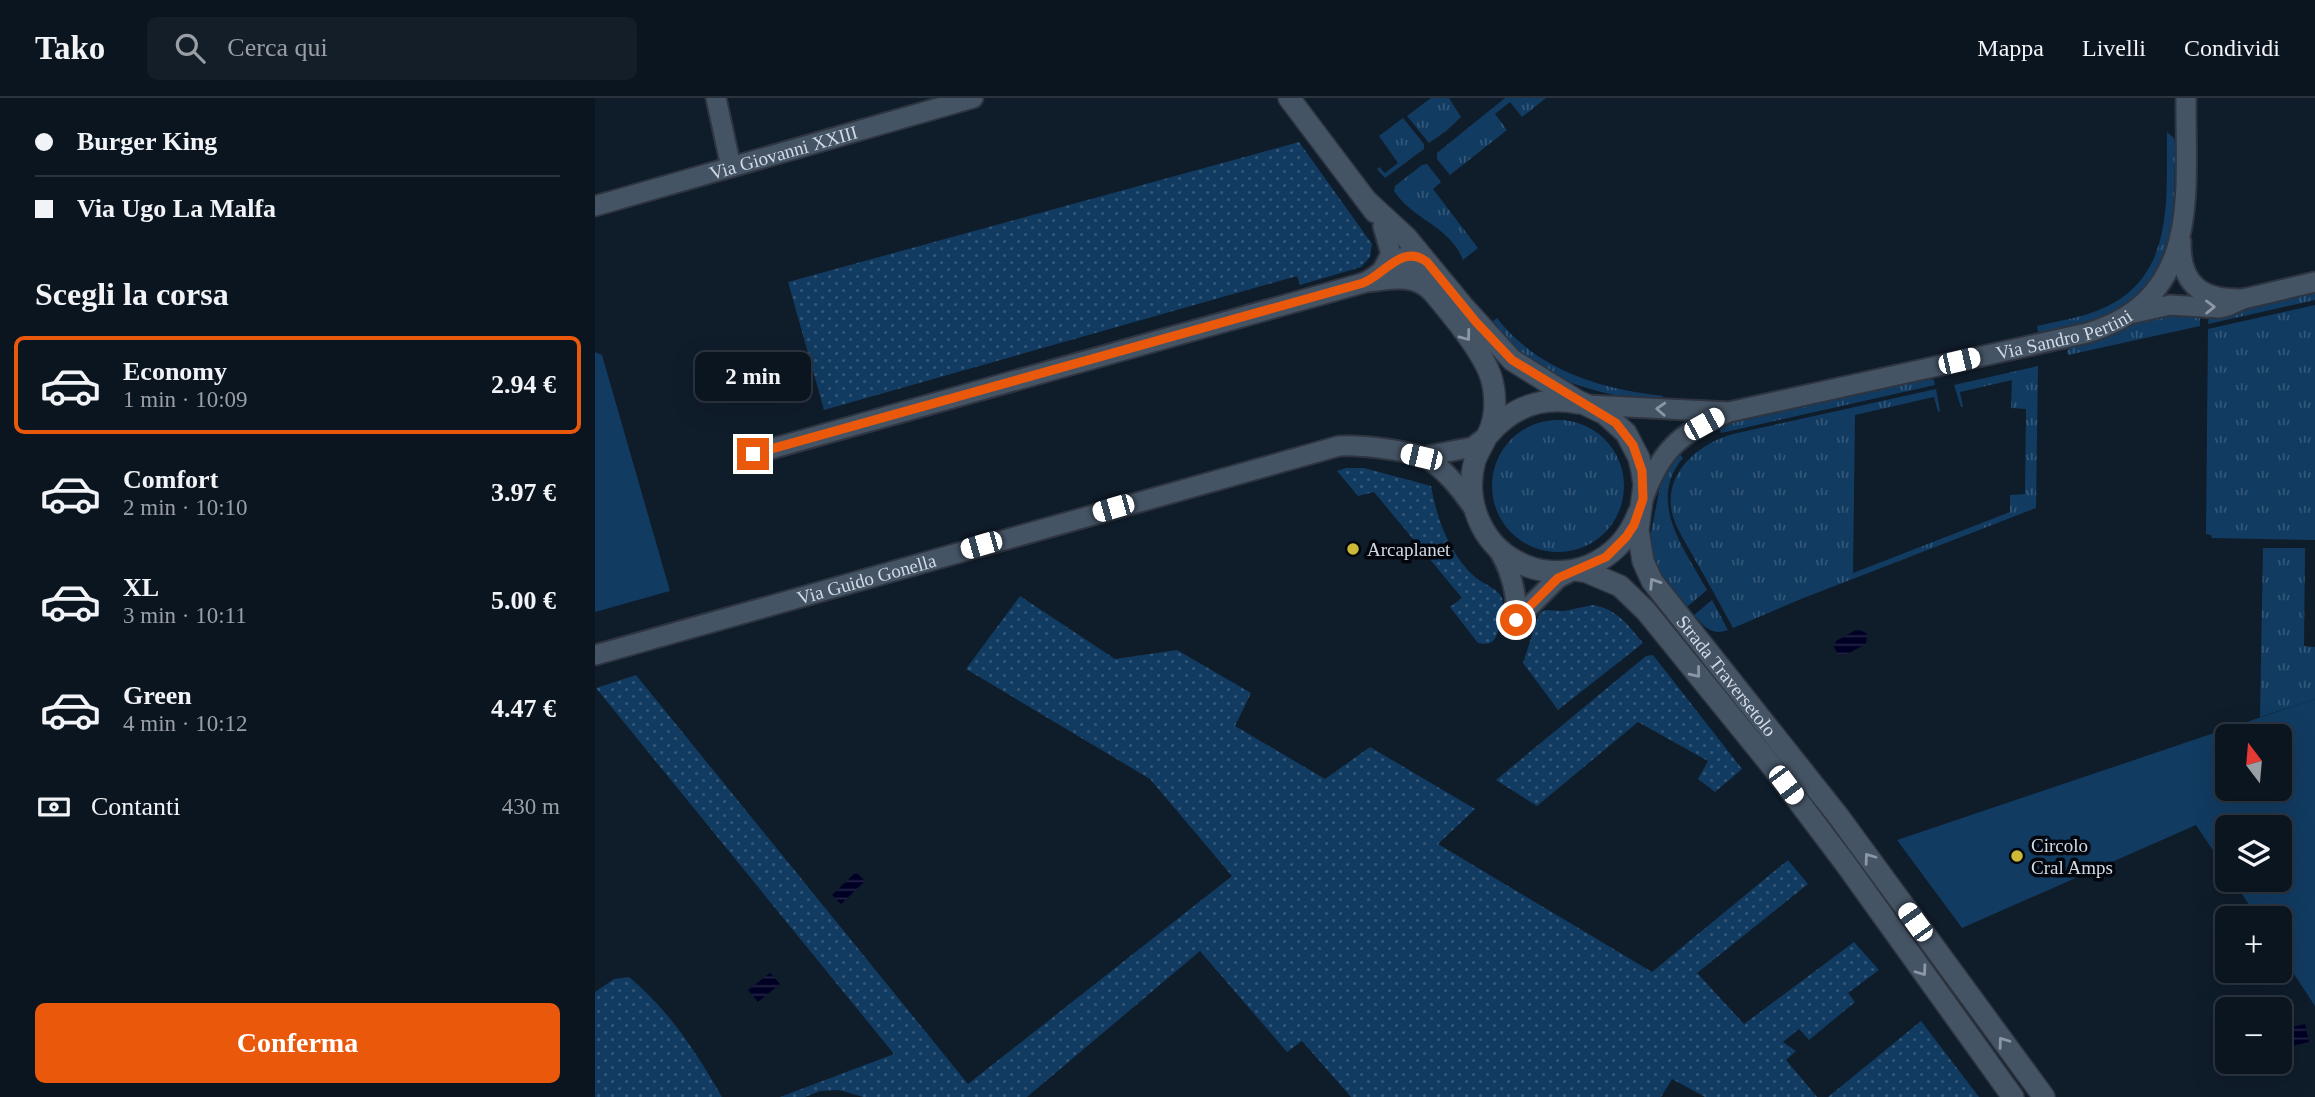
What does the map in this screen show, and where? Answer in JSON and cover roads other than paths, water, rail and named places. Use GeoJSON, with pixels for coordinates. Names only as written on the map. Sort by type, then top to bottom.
{"type":"FeatureCollection","features":[{"type":"Feature","properties":{"kind":"main road","name":"Strada Traversetolo"},"geometry":{"type":"LineString","coordinates":[[1289,98],[1369,202],[1409,264],[1471,343],[1490,374],[1493,422],[1476,459],[1471,485],[1475,510],[1486,534],[1494,544],[1526,566],[1553,572],[1573,570],[1594,564],[1617,548],[1630,531],[1641,506]]}},
{"type":"Feature","properties":{"kind":"main road","name":"Strada Traversetolo"},"geometry":{"type":"LineString","coordinates":[[1369,202],[1399,230],[1409,264],[1484,330],[1512,360],[1605,414],[1616,423],[1633,445],[1642,471],[1638,530],[1641,554],[1652,581],[1832,807],[2043,1097]]}},
{"type":"Feature","properties":{"kind":"main road","name":"Strada Traversetolo"},"geometry":{"type":"LineString","coordinates":[[1487,436],[1506,417],[1528,405],[1554,400],[1586,405]]}},
{"type":"Feature","properties":{"kind":"main road","name":"Strada Traversetolo"},"geometry":{"type":"LineString","coordinates":[[1573,570],[1587,572],[1613,582],[1632,595],[1646,611],[1771,765],[2013,1097]]}},
{"type":"Feature","properties":{"kind":"street"},"geometry":{"type":"LineString","coordinates":[[716,98],[731,167]]}},
{"type":"Feature","properties":{"kind":"street","name":"Via Giovanni XXIII"},"geometry":{"type":"LineString","coordinates":[[595,206],[945,102],[973,98]]}},
{"type":"Feature","properties":{"kind":"street","name":"Via Sandro Pertini"},"geometry":{"type":"LineString","coordinates":[[1641,506],[1666,451],[1692,431],[1729,412],[2087,332],[2120,320],[2141,304],[2162,282],[2174,260],[2181,235],[2184,208],[2186,98]]}},
{"type":"Feature","properties":{"kind":"street"},"geometry":{"type":"LineString","coordinates":[[2181,235],[2182,260],[2192,282]]}},
{"type":"Feature","properties":{"kind":"street"},"geometry":{"type":"LineString","coordinates":[[753,454],[1363,283],[1409,264]]}},
{"type":"Feature","properties":{"kind":"street"},"geometry":{"type":"LineString","coordinates":[[2178,305],[2163,300],[2159,290],[2162,282],[2170,276],[2179,275],[2209,296],[2243,299]]}},
{"type":"Feature","properties":{"kind":"street"},"geometry":{"type":"LineString","coordinates":[[2120,320],[2145,310],[2178,305],[2219,308],[2243,299],[2315,282]]}},
{"type":"Feature","properties":{"kind":"street","name":"Via Sandro Pertini"},"geometry":{"type":"LineString","coordinates":[[1586,405],[1729,412]]}},
{"type":"Feature","properties":{"kind":"street","name":"Via Guido Gonella"},"geometry":{"type":"LineString","coordinates":[[1421,457],[1473,447],[1487,436]]}},
{"type":"Feature","properties":{"kind":"street","name":"Via Guido Gonella"},"geometry":{"type":"LineString","coordinates":[[595,654],[1318,451],[1358,445],[1421,457],[1431,461],[1444,473],[1462,491],[1475,510]]}},
{"type":"Feature","properties":{"kind":"street"},"geometry":{"type":"LineString","coordinates":[[1494,544],[1507,566],[1517,607],[1516,620],[1558,578],[1573,570]]}},
{"type":"Feature","properties":{"kind":"place","name":"Arcaplanet"},"geometry":{"type":"Point","coordinates":[1353,549]}},
{"type":"Feature","properties":{"kind":"place","name":"Circolo Cral Amps"},"geometry":{"type":"Point","coordinates":[2017,856]}}]}
